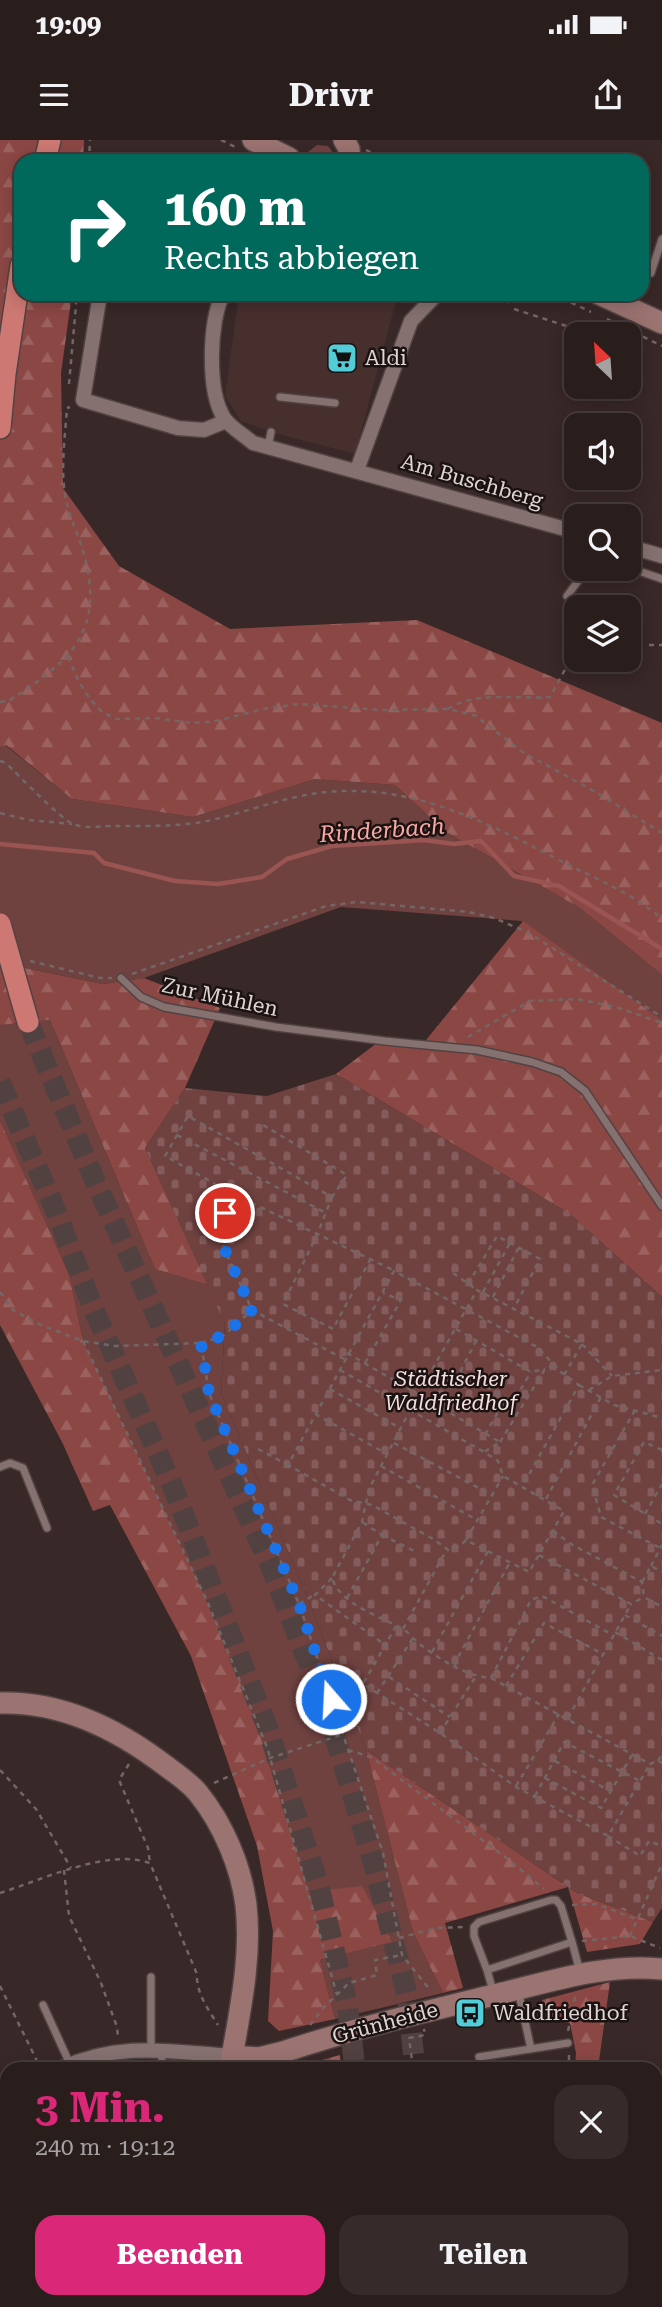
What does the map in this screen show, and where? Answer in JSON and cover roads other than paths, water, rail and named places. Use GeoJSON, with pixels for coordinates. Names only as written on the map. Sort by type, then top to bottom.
{"type":"FeatureCollection","features":[{"type":"Feature","properties":{"kind":"highway"},"geometry":{"type":"LineString","coordinates":[[0,428],[16,301]]}},
{"type":"Feature","properties":{"kind":"highway"},"geometry":{"type":"LineString","coordinates":[[0,924],[28,1022]]}},
{"type":"Feature","properties":{"kind":"street"},"geometry":{"type":"LineString","coordinates":[[253,140],[292,153]]}},
{"type":"Feature","properties":{"kind":"street"},"geometry":{"type":"LineString","coordinates":[[98,301],[76,398],[178,428],[204,430],[226,421],[217,405],[212,356],[220,301]]}},
{"type":"Feature","properties":{"kind":"street"},"geometry":{"type":"LineString","coordinates":[[357,471],[411,321],[430,301]]}},
{"type":"Feature","properties":{"kind":"street"},"geometry":{"type":"LineString","coordinates":[[614,301],[662,323]]}},
{"type":"Feature","properties":{"kind":"street","name":"Am Buschberg"},"geometry":{"type":"LineString","coordinates":[[226,421],[253,443],[269,440],[357,471],[564,528]]}},
{"type":"Feature","properties":{"kind":"street"},"geometry":{"type":"LineString","coordinates":[[641,550],[662,556]]}},
{"type":"Feature","properties":{"kind":"street"},"geometry":{"type":"LineString","coordinates":[[0,1703],[59,1711],[111,1730],[178,1774],[197,1791],[209,1808],[232,1854],[246,1903],[245,1976],[231,2062],[156,2051],[116,2052],[78,2062]]}},
{"type":"Feature","properties":{"kind":"street","name":"Grünheide"},"geometry":{"type":"LineString","coordinates":[[231,2062],[283,2052],[518,1989],[579,1981],[661,1959]]}},
{"type":"Feature","properties":{"kind":"lane"},"geometry":{"type":"LineString","coordinates":[[651,273],[662,239]]}},
{"type":"Feature","properties":{"kind":"lane"},"geometry":{"type":"LineString","coordinates":[[280,397],[335,403]]}},
{"type":"Feature","properties":{"kind":"lane"},"geometry":{"type":"LineString","coordinates":[[568,595],[584,573],[636,570],[662,579]]}},
{"type":"Feature","properties":{"kind":"lane","name":"Zur Mühlen"},"geometry":{"type":"LineString","coordinates":[[121,978],[141,997],[164,1007],[276,1027],[453,1047],[532,1062],[561,1072],[585,1091],[615,1132],[662,1206]]}},
{"type":"Feature","properties":{"kind":"lane"},"geometry":{"type":"LineString","coordinates":[[0,1467],[10,1463],[23,1468],[47,1528]]}},
{"type":"Feature","properties":{"kind":"lane"},"geometry":{"type":"LineString","coordinates":[[495,1995],[474,1936],[474,1927],[480,1922],[559,1903],[572,1942],[579,1981]]}},
{"type":"Feature","properties":{"kind":"lane"},"geometry":{"type":"LineString","coordinates":[[487,1970],[572,1942]]}},
{"type":"Feature","properties":{"kind":"lane"},"geometry":{"type":"LineString","coordinates":[[151,1977],[156,2051],[161,2062]]}},
{"type":"Feature","properties":{"kind":"lane"},"geometry":{"type":"LineString","coordinates":[[518,1989],[531,2049]]}},
{"type":"Feature","properties":{"kind":"lane"},"geometry":{"type":"LineString","coordinates":[[43,2005],[64,2062]]}},
{"type":"Feature","properties":{"kind":"lane"},"geometry":{"type":"LineString","coordinates":[[479,2057],[568,2043]]}},
{"type":"Feature","properties":{"kind":"waterway","name":"Rinderbach"},"geometry":{"type":"LineString","coordinates":[[0,844],[94,853],[104,863],[175,881],[218,884],[262,877],[287,859],[332,846],[424,840],[454,844],[481,841],[514,876],[559,886],[662,949]]}},
{"type":"Feature","properties":{"kind":"tunnel"},"geometry":{"type":"LineString","coordinates":[[28,1022],[95,1181],[269,1562],[327,1711],[374,1865],[407,1995],[414,2062]]}},
{"type":"Feature","properties":{"kind":"tunnel"},"geometry":{"type":"LineString","coordinates":[[0,1082],[53,1204],[94,1310],[172,1485],[268,1729],[318,1883],[347,2003],[354,2062]]}},
{"type":"Feature","properties":{"kind":"place","name":"Aldi"},"geometry":{"type":"Point","coordinates":[342,358]}},
{"type":"Feature","properties":{"kind":"place","name":"Waldfriedhof"},"geometry":{"type":"Point","coordinates":[470,2013]}},
{"type":"Feature","properties":{"kind":"park label","name":"Städtischer Waldfriedhof"},"geometry":{"type":"Point","coordinates":[451,1391]}}]}
